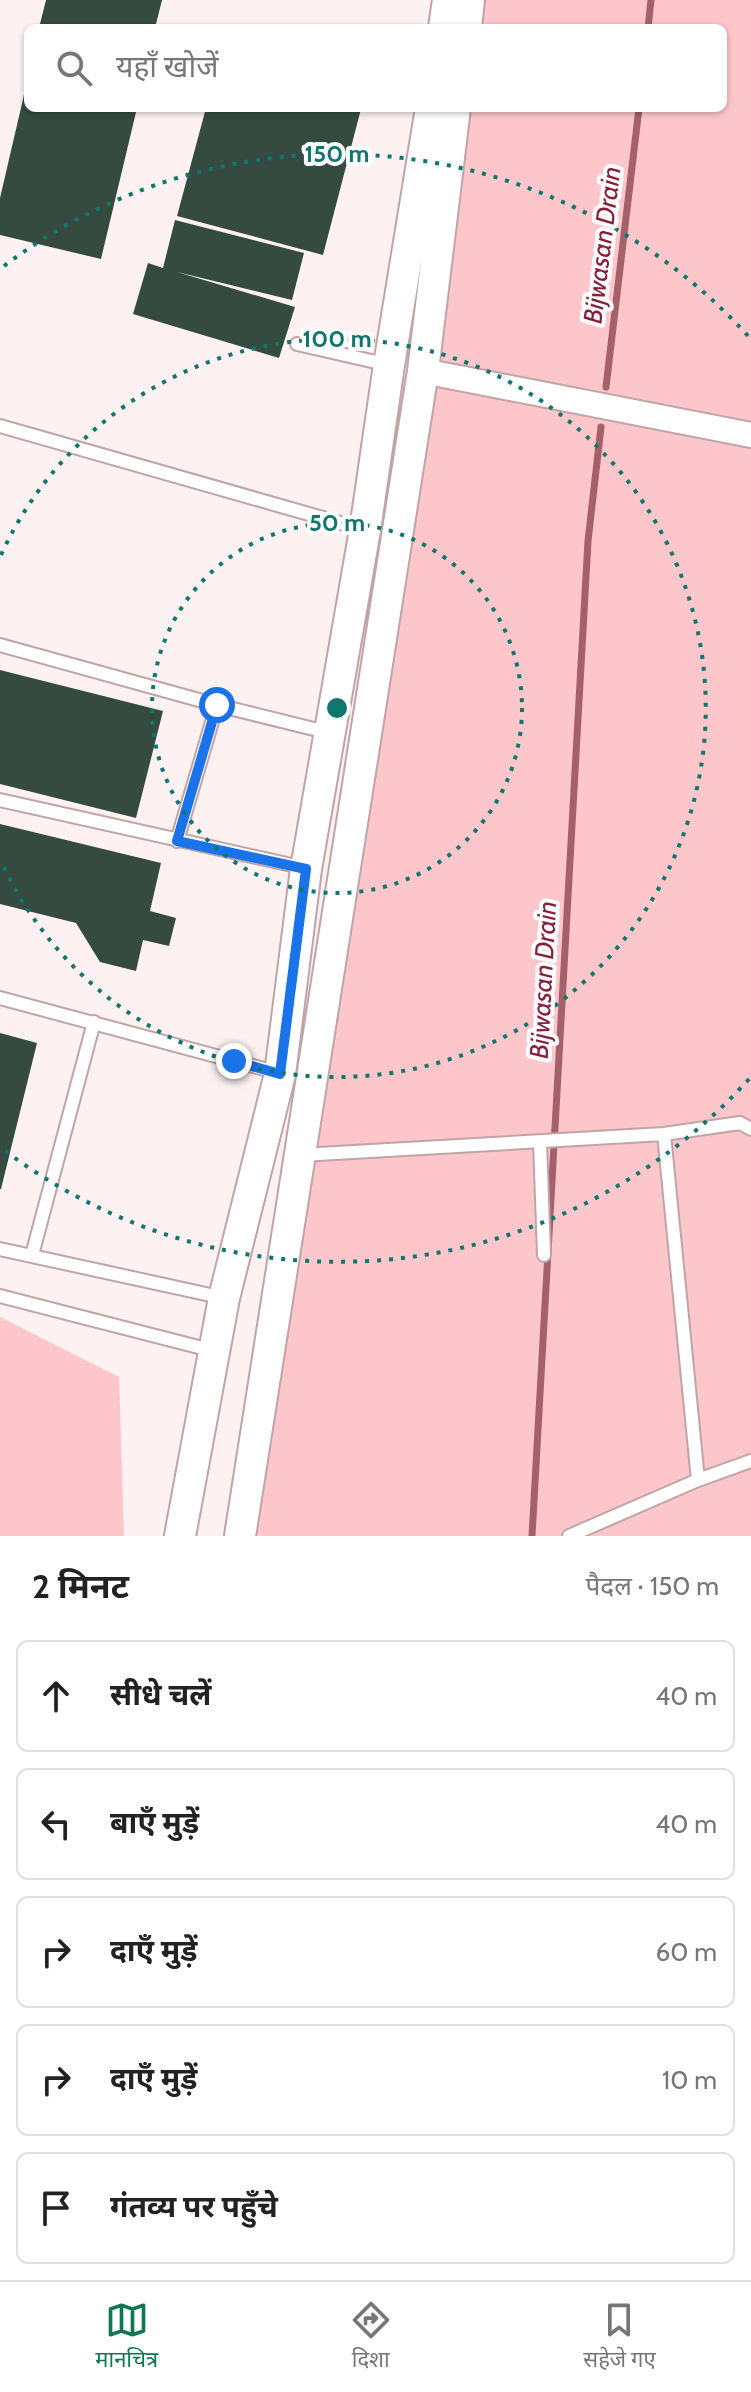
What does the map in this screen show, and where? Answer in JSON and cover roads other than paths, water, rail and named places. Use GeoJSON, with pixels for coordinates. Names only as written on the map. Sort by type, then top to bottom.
{"type":"FeatureCollection","features":[{"type":"Feature","properties":{"kind":"street"},"geometry":{"type":"LineString","coordinates":[[445,24],[448,0]]}},
{"type":"Feature","properties":{"kind":"street"},"geometry":{"type":"LineString","coordinates":[[466,24],[469,0]]}},
{"type":"Feature","properties":{"kind":"street"},"geometry":{"type":"LineString","coordinates":[[180,1536],[224,1298],[280,1074],[306,869],[365,530],[430,112]]}},
{"type":"Feature","properties":{"kind":"street"},"geometry":{"type":"LineString","coordinates":[[240,1536],[423,371],[455,112]]}},
{"type":"Feature","properties":{"kind":"street"},"geometry":{"type":"LineString","coordinates":[[423,371],[751,435]]}},
{"type":"Feature","properties":{"kind":"lane"},"geometry":{"type":"LineString","coordinates":[[297,344],[389,365]]}},
{"type":"Feature","properties":{"kind":"lane"},"geometry":{"type":"LineString","coordinates":[[0,426],[365,530]]}},
{"type":"Feature","properties":{"kind":"lane"},"geometry":{"type":"LineString","coordinates":[[0,645],[330,733]]}},
{"type":"Feature","properties":{"kind":"lane"},"geometry":{"type":"LineString","coordinates":[[177,841],[217,705]]}},
{"type":"Feature","properties":{"kind":"lane"},"geometry":{"type":"LineString","coordinates":[[0,800],[306,869]]}},
{"type":"Feature","properties":{"kind":"lane"},"geometry":{"type":"LineString","coordinates":[[0,998],[280,1074]]}},
{"type":"Feature","properties":{"kind":"lane"},"geometry":{"type":"LineString","coordinates":[[32,1255],[94,1022]]}},
{"type":"Feature","properties":{"kind":"lane"},"geometry":{"type":"LineString","coordinates":[[299,1156],[664,1134],[740,1123],[751,1129]]}},
{"type":"Feature","properties":{"kind":"lane"},"geometry":{"type":"LineString","coordinates":[[664,1134],[698,1480]]}},
{"type":"Feature","properties":{"kind":"lane"},"geometry":{"type":"LineString","coordinates":[[541,1141],[544,1255]]}},
{"type":"Feature","properties":{"kind":"lane"},"geometry":{"type":"LineString","coordinates":[[0,1249],[224,1298]]}},
{"type":"Feature","properties":{"kind":"lane"},"geometry":{"type":"LineString","coordinates":[[0,1296],[214,1351]]}},
{"type":"Feature","properties":{"kind":"lane"},"geometry":{"type":"LineString","coordinates":[[569,1536],[698,1480],[751,1461]]}},
{"type":"Feature","properties":{"kind":"waterway","name":"Bijwasan Drain"},"geometry":{"type":"LineString","coordinates":[[648,24],[651,0]]}},
{"type":"Feature","properties":{"kind":"waterway","name":"Bijwasan Drain"},"geometry":{"type":"LineString","coordinates":[[606,387],[639,112]]}},
{"type":"Feature","properties":{"kind":"waterway","name":"Bijwasan Drain"},"geometry":{"type":"LineString","coordinates":[[532,1536],[588,541],[601,427]]}}]}
